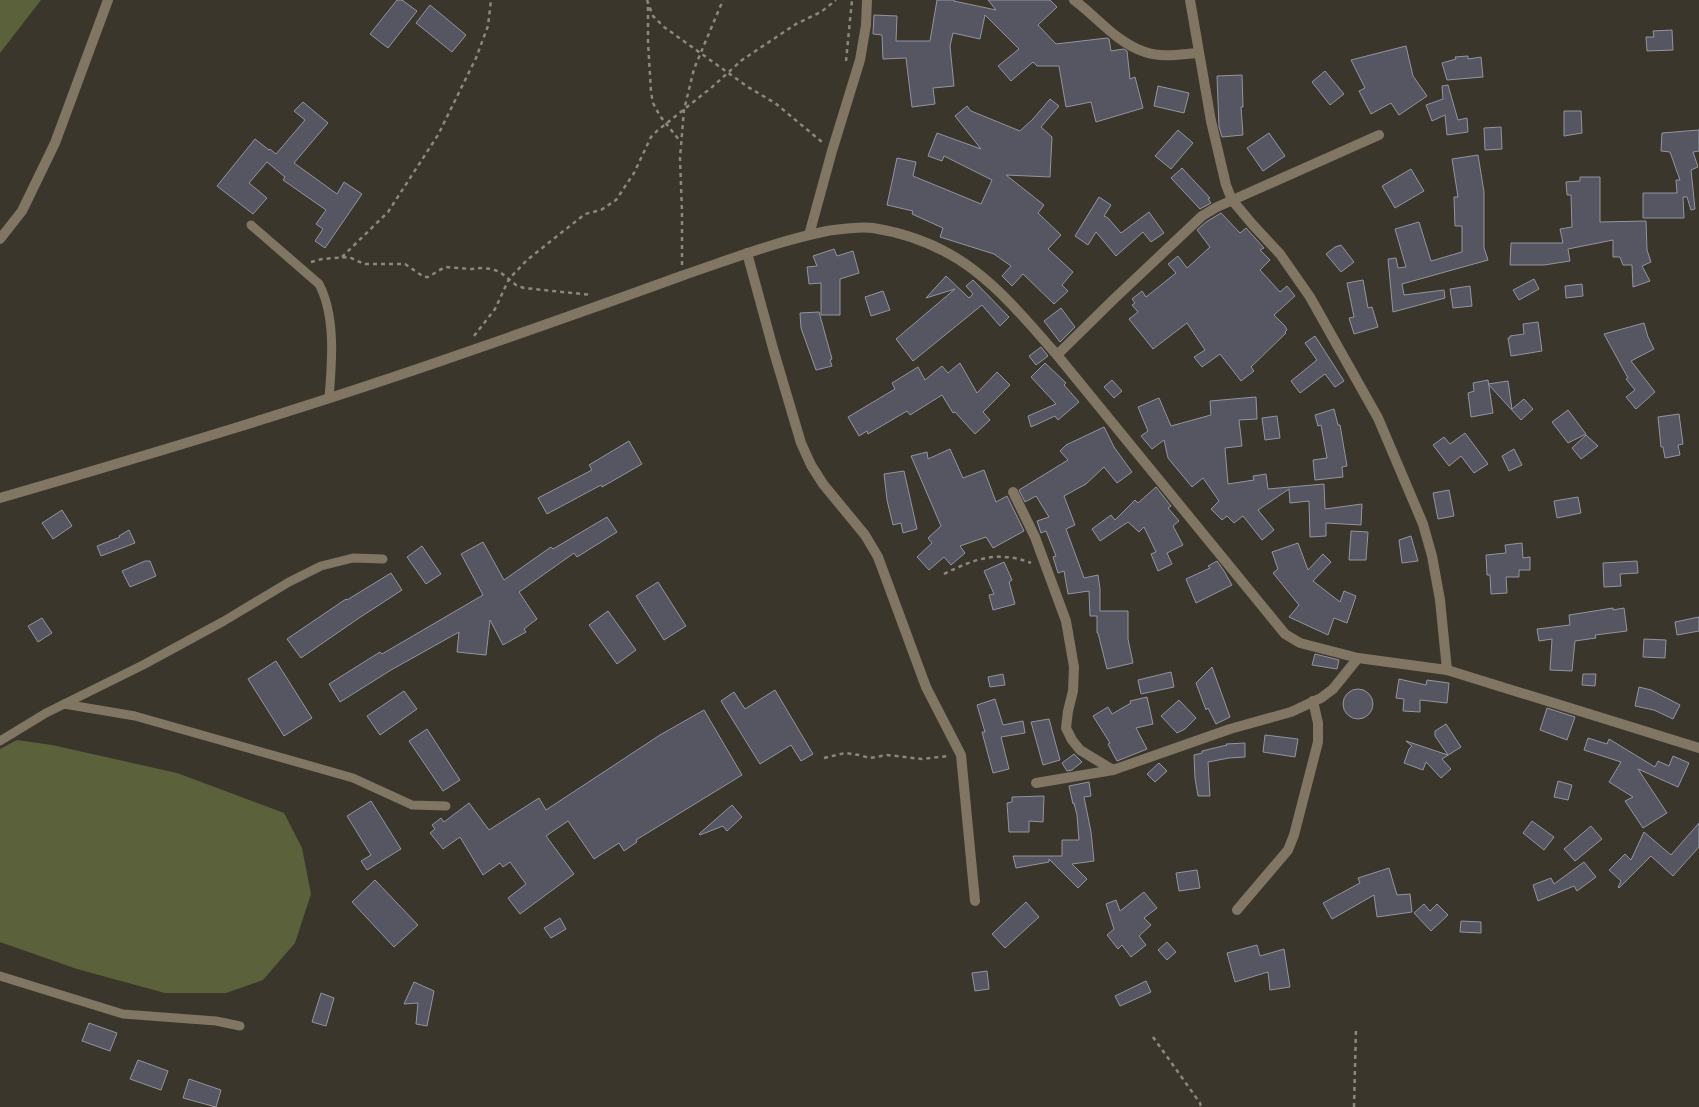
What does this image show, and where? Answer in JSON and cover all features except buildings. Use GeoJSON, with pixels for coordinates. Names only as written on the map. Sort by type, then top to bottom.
{"type":"FeatureCollection","features":[{"type":"Feature","properties":{"kind":"street"},"geometry":{"type":"LineString","coordinates":[[0,238],[22,211],[55,143],[108,0]]}},
{"type":"Feature","properties":{"kind":"street"},"geometry":{"type":"LineString","coordinates":[[809,235],[860,60],[866,25],[867,0]]}},
{"type":"Feature","properties":{"kind":"street"},"geometry":{"type":"LineString","coordinates":[[1074,0],[1123,41],[1146,53],[1169,55],[1199,53]]}},
{"type":"Feature","properties":{"kind":"street"},"geometry":{"type":"LineString","coordinates":[[1190,0],[1222,172],[1232,200],[1253,226],[1280,254],[1310,297],[1378,418],[1423,524],[1432,556],[1440,600],[1448,670]]}},
{"type":"Feature","properties":{"kind":"street"},"geometry":{"type":"LineString","coordinates":[[1057,355],[1202,216],[1232,200],[1379,135]]}},
{"type":"Feature","properties":{"kind":"street"},"geometry":{"type":"LineString","coordinates":[[0,498],[329,398],[461,354],[747,253],[809,235],[843,228],[870,227],[905,235],[939,248],[983,276],[1019,312],[1057,355],[1284,634],[1300,643],[1358,658],[1448,670],[1699,748]]}},
{"type":"Feature","properties":{"kind":"street"},"geometry":{"type":"LineString","coordinates":[[747,253],[801,443],[811,465],[823,484],[865,535],[878,557],[926,687],[962,755],[975,901]]}},
{"type":"Feature","properties":{"kind":"street"},"geometry":{"type":"LineString","coordinates":[[1013,492],[1035,537],[1066,621],[1074,667],[1073,691],[1066,728],[1080,750],[1113,770]]}},
{"type":"Feature","properties":{"kind":"street"},"geometry":{"type":"LineString","coordinates":[[1036,783],[1113,770],[1230,728],[1291,712],[1333,689],[1358,658]]}},
{"type":"Feature","properties":{"kind":"street"},"geometry":{"type":"LineString","coordinates":[[1238,910],[1288,850],[1294,835],[1318,742],[1318,723],[1313,701]]}},
{"type":"Feature","properties":{"kind":"lane"},"geometry":{"type":"LineString","coordinates":[[251,225],[319,284],[323,292],[331,335],[332,360],[329,398]]}},
{"type":"Feature","properties":{"kind":"lane"},"geometry":{"type":"LineString","coordinates":[[0,741],[46,713],[143,665],[224,621],[289,582],[322,566],[353,558],[382,559]]}},
{"type":"Feature","properties":{"kind":"lane"},"geometry":{"type":"LineString","coordinates":[[64,704],[135,716],[344,776],[412,805],[446,806]]}},
{"type":"Feature","properties":{"kind":"lane"},"geometry":{"type":"LineString","coordinates":[[0,976],[123,1014],[216,1021],[240,1026]]}},
{"type":"Feature","properties":{"kind":"path"},"geometry":{"type":"LineString","coordinates":[[342,257],[388,212],[438,135],[476,58],[488,26],[491,0]]}},
{"type":"Feature","properties":{"kind":"path"},"geometry":{"type":"LineString","coordinates":[[647,0],[650,92],[657,111],[680,141]]}},
{"type":"Feature","properties":{"kind":"path"},"geometry":{"type":"LineString","coordinates":[[681,276],[680,141],[684,110],[700,52],[723,0]]}},
{"type":"Feature","properties":{"kind":"path"},"geometry":{"type":"LineString","coordinates":[[461,354],[496,309],[509,279],[527,260],[585,214],[609,206],[616,200],[634,173],[651,137],[755,50],[796,24],[821,12],[836,0]]}},
{"type":"Feature","properties":{"kind":"path"},"geometry":{"type":"LineString","coordinates":[[648,6],[653,16],[664,27],[776,103],[832,151]]}},
{"type":"Feature","properties":{"kind":"path"},"geometry":{"type":"LineString","coordinates":[[298,266],[322,259],[349,257],[364,264],[405,264],[424,277],[432,276],[445,267],[482,268],[492,269],[516,285],[524,288],[600,295]]}},
{"type":"Feature","properties":{"kind":"path"},"geometry":{"type":"LineString","coordinates":[[944,574],[971,561],[995,556],[1020,558],[1047,569]]}},
{"type":"Feature","properties":{"kind":"path"},"geometry":{"type":"LineString","coordinates":[[824,758],[845,753],[859,754],[870,758],[887,754],[922,759],[962,755]]}},
{"type":"Feature","properties":{"kind":"path"},"geometry":{"type":"LineString","coordinates":[[1354,1107],[1356,1028]]}},
{"type":"Feature","properties":{"kind":"path"},"geometry":{"type":"LineString","coordinates":[[1153,1037],[1184,1079],[1201,1107]]}},
{"type":"Feature","properties":{"kind":"green space"},"geometry":{"type":"Polygon","coordinates":[[[0,0],[41,0],[0,53],[0,0]]]}},
{"type":"Feature","properties":{"kind":"green space"},"geometry":{"type":"Polygon","coordinates":[[[17,740],[52,745],[177,773],[284,813],[302,848],[311,894],[295,943],[263,980],[226,993],[165,993],[77,969],[0,942],[0,749],[17,740]]]}}]}
